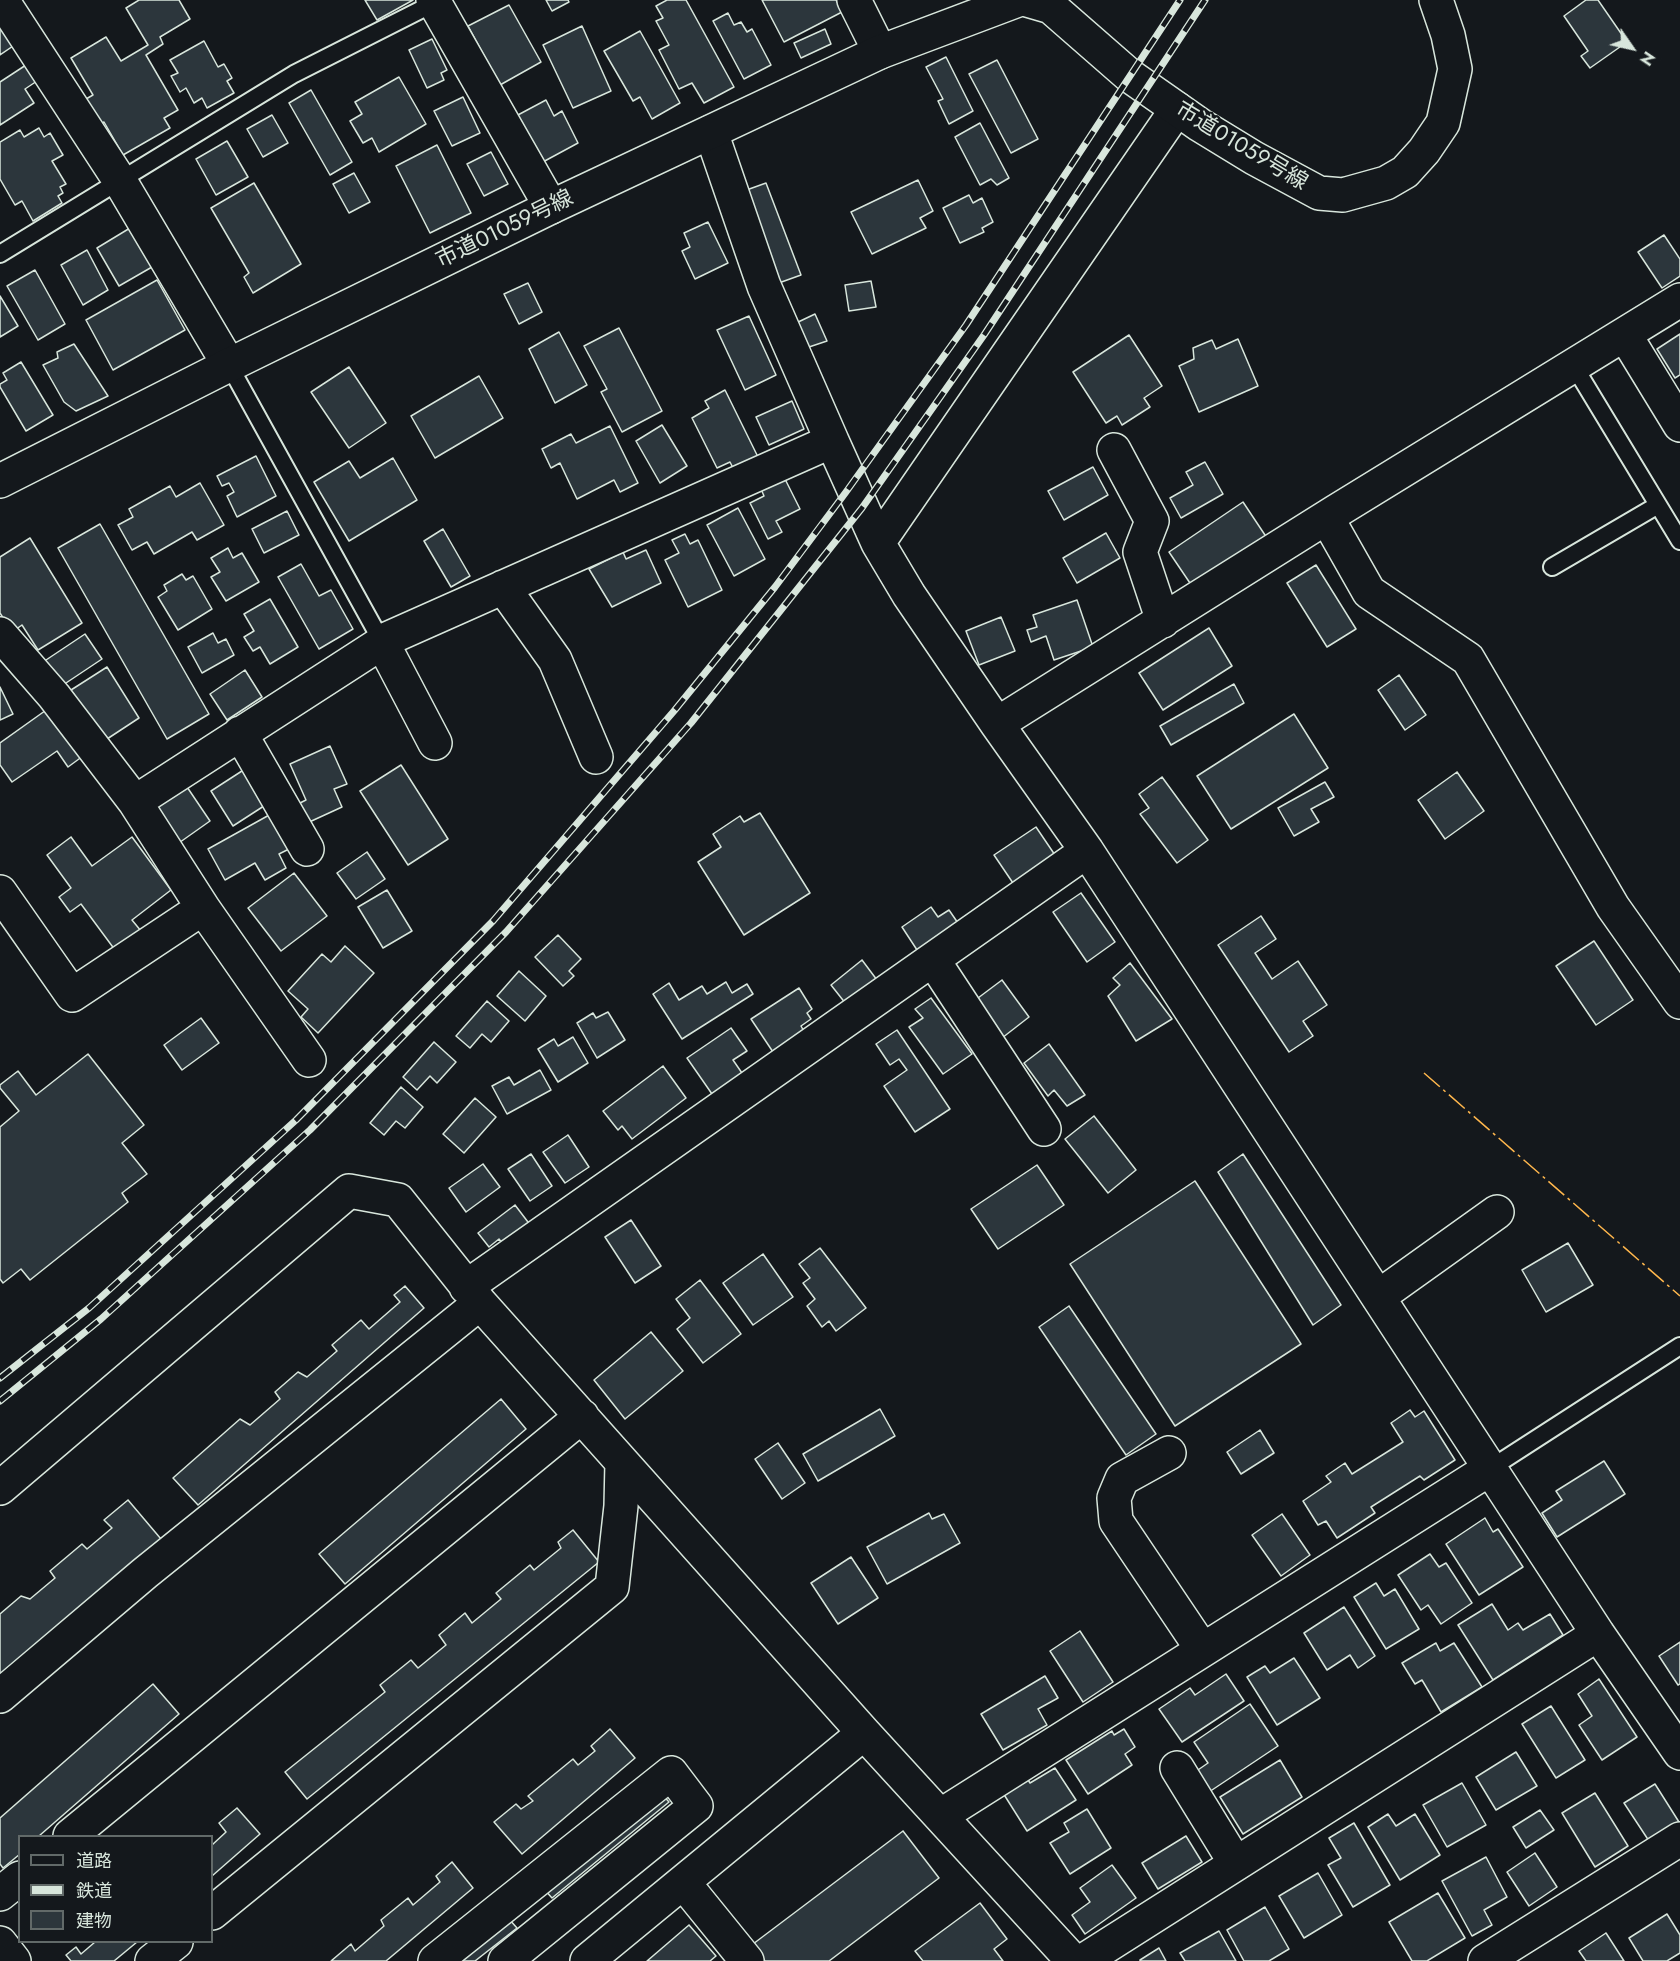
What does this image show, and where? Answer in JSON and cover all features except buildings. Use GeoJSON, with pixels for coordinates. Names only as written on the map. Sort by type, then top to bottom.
{"type":"FeatureCollection","features":[{"type":"Feature","properties":{"kind":"street"},"geometry":{"type":"LineString","coordinates":[[2,0],[120,181],[229,365]]}},
{"type":"Feature","properties":{"kind":"street"},"geometry":{"type":"LineString","coordinates":[[854,0],[880,52]]}},
{"type":"Feature","properties":{"kind":"street","name":"市道01059号線"},"geometry":{"type":"LineString","coordinates":[[0,481],[229,365],[551,207],[880,52],[1018,0]]}},
{"type":"Feature","properties":{"kind":"street","name":"市道01059号線"},"geometry":{"type":"LineString","coordinates":[[1027,0],[1051,7],[1130,76],[1254,158],[1319,192],[1343,195],[1386,183],[1405,172],[1424,151],[1443,123],[1455,69],[1449,35],[1436,0]]}},
{"type":"Feature","properties":{"kind":"street"},"geometry":{"type":"LineString","coordinates":[[436,1],[551,207]]}},
{"type":"Feature","properties":{"kind":"street"},"geometry":{"type":"LineString","coordinates":[[878,543],[1177,109]]}},
{"type":"Feature","properties":{"kind":"street"},"geometry":{"type":"LineString","coordinates":[[711,132],[765,285],[878,543],[909,595],[1087,851],[1598,1634],[1680,1753]]}},
{"type":"Feature","properties":{"kind":"street"},"geometry":{"type":"LineString","coordinates":[[997,724],[1680,300]]}},
{"type":"Feature","properties":{"kind":"street"},"geometry":{"type":"LineString","coordinates":[[1625,335],[1680,425]]}},
{"type":"Feature","properties":{"kind":"street"},"geometry":{"type":"LineString","coordinates":[[135,802],[382,642],[832,441]]}},
{"type":"Feature","properties":{"kind":"street"},"geometry":{"type":"LineString","coordinates":[[1114,450],[1152,521],[1140,552],[1163,621]]}},
{"type":"Feature","properties":{"kind":"street"},"geometry":{"type":"LineString","coordinates":[[1327,518],[1369,592],[1468,659],[1613,908],[1680,1002]]}},
{"type":"Feature","properties":{"kind":"street"},"geometry":{"type":"LineString","coordinates":[[503,587],[555,660],[596,757]]}},
{"type":"Feature","properties":{"kind":"street"},"geometry":{"type":"LineString","coordinates":[[0,634],[54,696],[135,802],[203,908],[309,1060]]}},
{"type":"Feature","properties":{"kind":"street"},"geometry":{"type":"LineString","coordinates":[[382,642],[435,743]]}},
{"type":"Feature","properties":{"kind":"street"},"geometry":{"type":"LineString","coordinates":[[240,734],[307,849]]}},
{"type":"Feature","properties":{"kind":"street"},"geometry":{"type":"LineString","coordinates":[[0,1696],[473,1295],[933,960],[1087,851]]}},
{"type":"Feature","properties":{"kind":"street"},"geometry":{"type":"LineString","coordinates":[[0,892],[72,995],[203,908]]}},
{"type":"Feature","properties":{"kind":"street"},"geometry":{"type":"LineString","coordinates":[[933,960],[1044,1129]]}},
{"type":"Feature","properties":{"kind":"street"},"geometry":{"type":"LineString","coordinates":[[0,1488],[349,1191],[398,1200],[473,1295],[864,1733],[1073,1961]]}},
{"type":"Feature","properties":{"kind":"street"},"geometry":{"type":"LineString","coordinates":[[1378,1297],[1497,1212]]}},
{"type":"Feature","properties":{"kind":"street"},"geometry":{"type":"LineString","coordinates":[[71,1835],[582,1416]]}},
{"type":"Feature","properties":{"kind":"street"},"geometry":{"type":"LineString","coordinates":[[1169,1453],[1122,1479],[1114,1498],[1116,1521],[1202,1649]]}},
{"type":"Feature","properties":{"kind":"street"},"geometry":{"type":"LineString","coordinates":[[213,1912],[612,1587],[621,1506],[622,1462]]}},
{"type":"Feature","properties":{"kind":"street"},"geometry":{"type":"LineString","coordinates":[[940,1816],[1491,1468]]}},
{"type":"Feature","properties":{"kind":"street"},"geometry":{"type":"LineString","coordinates":[[1083,1961],[1598,1634]]}},
{"type":"Feature","properties":{"kind":"street"},"geometry":{"type":"LineString","coordinates":[[587,1961],[864,1733]]}},
{"type":"Feature","properties":{"kind":"street"},"geometry":{"type":"LineString","coordinates":[[1177,1768],[1236,1864]]}},
{"type":"Feature","properties":{"kind":"street"},"geometry":{"type":"LineString","coordinates":[[435,1961],[671,1773],[696,1806],[505,1961]]}},
{"type":"Feature","properties":{"kind":"street"},"geometry":{"type":"LineString","coordinates":[[1485,1961],[1680,1839]]}},
{"type":"Feature","properties":{"kind":"street"},"geometry":{"type":"LineString","coordinates":[[0,1894],[18,1880]]}},
{"type":"Feature","properties":{"kind":"street"},"geometry":{"type":"LineString","coordinates":[[683,1882],[747,1961]]}},
{"type":"Feature","properties":{"kind":"street"},"geometry":{"type":"LineString","coordinates":[[0,1943],[14,1961]]}},
{"type":"Feature","properties":{"kind":"street"},"geometry":{"type":"LineString","coordinates":[[152,1961],[174,1943]]}},
{"type":"Feature","properties":{"kind":"lane"},"geometry":{"type":"LineString","coordinates":[[0,254],[294,74],[436,1]]}},
{"type":"Feature","properties":{"kind":"lane"},"geometry":{"type":"LineString","coordinates":[[229,365],[382,642]]}},
{"type":"Feature","properties":{"kind":"lane"},"geometry":{"type":"LineString","coordinates":[[1574,366],[1680,542]]}},
{"type":"Feature","properties":{"kind":"lane"},"geometry":{"type":"LineString","coordinates":[[1552,567],[1658,505]]}},
{"type":"Feature","properties":{"kind":"lane"},"geometry":{"type":"LineString","coordinates":[[1491,1468],[1680,1346]]}},
{"type":"Feature","properties":{"kind":"railway"},"geometry":{"type":"LineString","coordinates":[[0,1378],[89,1308],[296,1120],[493,921],[674,711],[775,587],[966,325],[1180,0]]}},
{"type":"Feature","properties":{"kind":"railway"},"geometry":{"type":"LineString","coordinates":[[0,1401],[101,1319],[310,1130],[506,932],[691,723],[862,508],[984,335],[1205,0]]}},
{"type":"Feature","properties":{"kind":"power"},"geometry":{"type":"LineString","coordinates":[[1424,1073],[1680,1296]]}}]}
